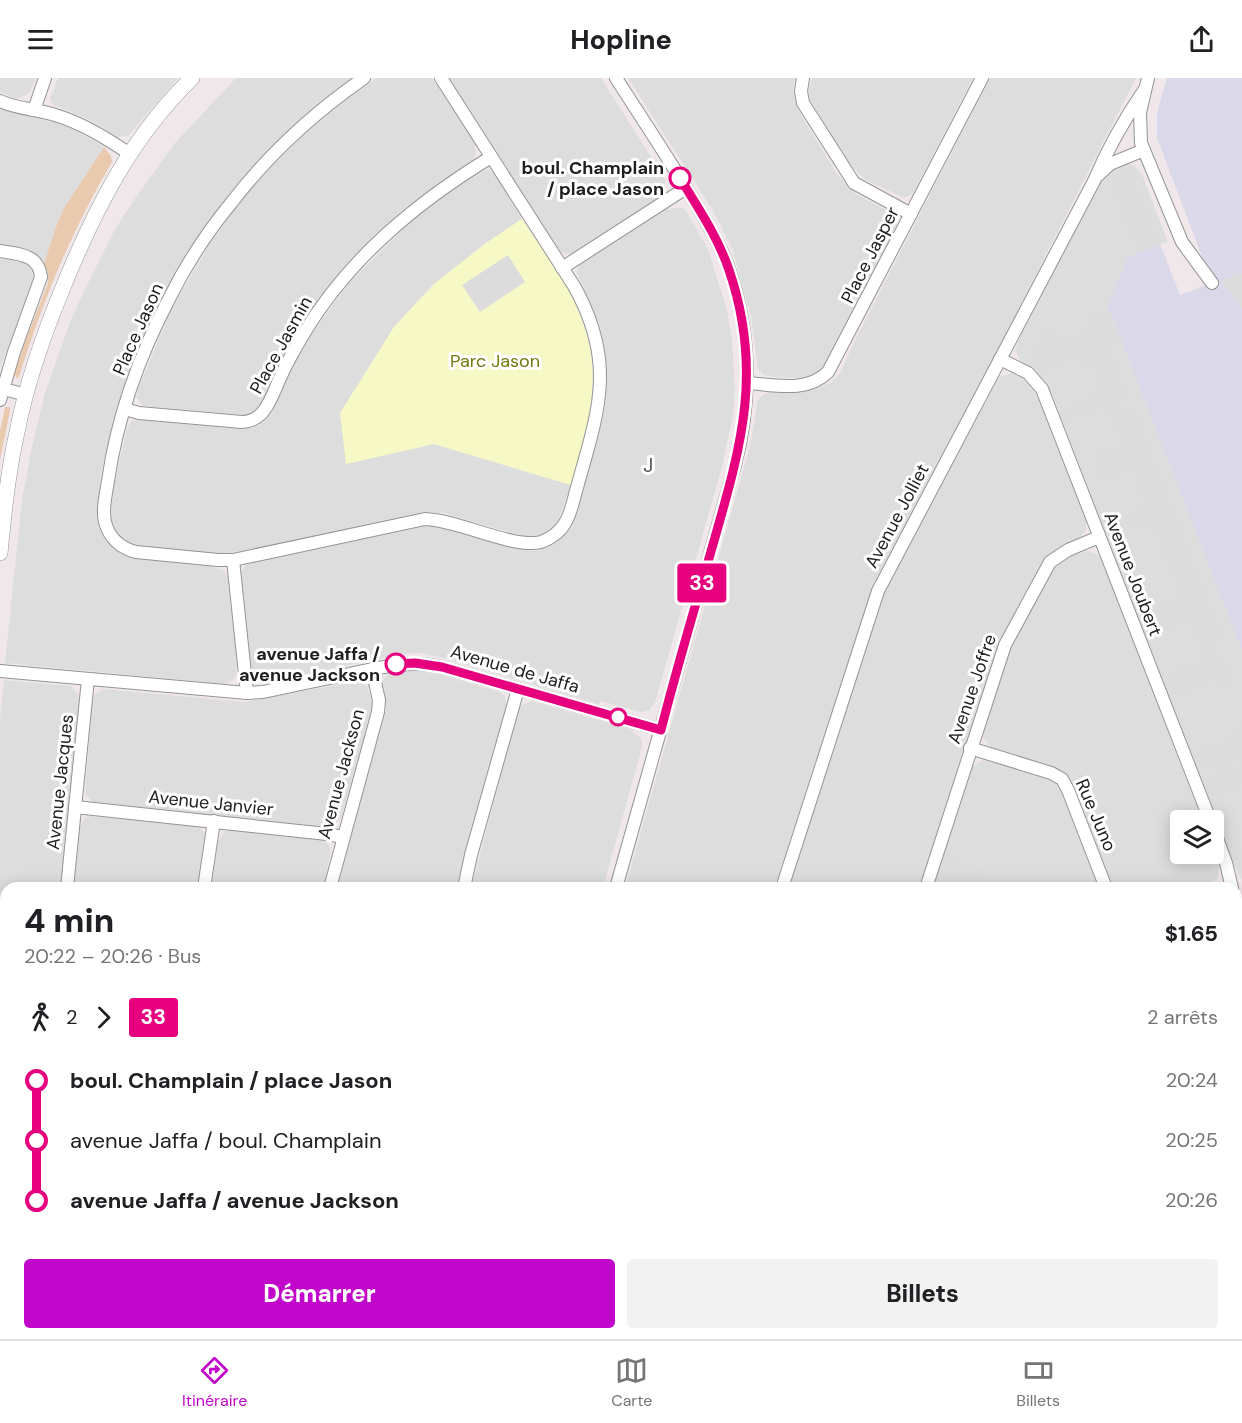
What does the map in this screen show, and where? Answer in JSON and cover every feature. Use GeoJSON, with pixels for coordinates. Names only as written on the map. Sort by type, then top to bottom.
{"type":"FeatureCollection","features":[{"type":"Feature","properties":{"kind":"street"},"geometry":{"type":"LineString","coordinates":[[34,110],[45,78]]}},
{"type":"Feature","properties":{"kind":"street"},"geometry":{"type":"LineString","coordinates":[[0,553],[12,453],[26,395],[47,327],[101,202],[130,154],[192,78]]}},
{"type":"Feature","properties":{"kind":"street","name":"Place Jason"},"geometry":{"type":"LineString","coordinates":[[364,78],[288,140],[243,187],[193,257],[170,297],[143,356],[111,462],[104,515],[111,535],[120,545],[136,552],[233,560],[426,519],[447,521],[524,543],[540,542],[555,534],[566,522],[595,421],[600,384],[599,360],[591,323],[581,299],[441,78]]}},
{"type":"Feature","properties":{"kind":"street"},"geometry":{"type":"LineString","coordinates":[[616,78],[716,238],[729,270],[741,315],[748,383],[739,451],[618,882]]}},
{"type":"Feature","properties":{"kind":"street"},"geometry":{"type":"LineString","coordinates":[[803,78],[801,91],[803,103],[848,176],[860,187],[911,214]]}},
{"type":"Feature","properties":{"kind":"street","name":"Place Jasper"},"geometry":{"type":"LineString","coordinates":[[748,383],[798,386],[817,381],[828,372],[982,78]]}},
{"type":"Feature","properties":{"kind":"street"},"geometry":{"type":"LineString","coordinates":[[1146,83],[1139,121],[1144,150],[1182,242],[1212,283]]}},
{"type":"Feature","properties":{"kind":"street","name":"Avenue Jolliet"},"geometry":{"type":"LineString","coordinates":[[784,882],[874,600],[1124,120],[1146,83]]}},
{"type":"Feature","properties":{"kind":"street"},"geometry":{"type":"LineString","coordinates":[[0,101],[53,114],[83,125],[130,154]]}},
{"type":"Feature","properties":{"kind":"street","name":"Avenue Jolliet"},"geometry":{"type":"LineString","coordinates":[[1094,181],[1110,164],[1144,150]]}},
{"type":"Feature","properties":{"kind":"street","name":"Place Jasmin"},"geometry":{"type":"LineString","coordinates":[[125,410],[242,422],[254,419],[267,406],[288,361],[313,318],[359,261],[382,237],[425,200],[491,157]]}},
{"type":"Feature","properties":{"kind":"street"},"geometry":{"type":"LineString","coordinates":[[562,268],[686,188]]}},
{"type":"Feature","properties":{"kind":"street"},"geometry":{"type":"LineString","coordinates":[[0,251],[29,257],[38,265],[40,277],[1,392],[26,395]]}},
{"type":"Feature","properties":{"kind":"street","name":"Avenue Joubert"},"geometry":{"type":"LineString","coordinates":[[1000,359],[1028,373],[1042,389],[1206,810]]}},
{"type":"Feature","properties":{"kind":"street","name":"Avenue Joffre"},"geometry":{"type":"LineString","coordinates":[[928,882],[1001,653],[1046,568],[1061,553],[1099,537]]}},
{"type":"Feature","properties":{"kind":"street"},"geometry":{"type":"LineString","coordinates":[[233,560],[247,693]]}},
{"type":"Feature","properties":{"kind":"street","name":"Avenue de Jaffa"},"geometry":{"type":"LineString","coordinates":[[0,671],[247,693],[263,692],[406,663],[423,663],[661,730]]}},
{"type":"Feature","properties":{"kind":"street","name":"Avenue Jackson"},"geometry":{"type":"LineString","coordinates":[[332,882],[378,712],[379,700],[372,669]]}},
{"type":"Feature","properties":{"kind":"street","name":"Avenue Jacques"},"geometry":{"type":"LineString","coordinates":[[68,882],[88,679]]}},
{"type":"Feature","properties":{"kind":"street"},"geometry":{"type":"LineString","coordinates":[[465,882],[518,688]]}},
{"type":"Feature","properties":{"kind":"street","name":"Rue Juno"},"geometry":{"type":"LineString","coordinates":[[970,748],[1051,773],[1062,779],[1104,882]]}},
{"type":"Feature","properties":{"kind":"street","name":"Avenue Janvier"},"geometry":{"type":"LineString","coordinates":[[75,807],[343,837]]}},
{"type":"Feature","properties":{"kind":"street"},"geometry":{"type":"LineString","coordinates":[[205,882],[214,821]]}},
{"type":"Feature","properties":{"kind":"street"},"geometry":{"type":"LineString","coordinates":[[1224,858],[1231,882]]}},
{"type":"Feature","properties":{"kind":"shaded area"},"geometry":{"type":"Polygon","coordinates":[[[0,78],[36,78],[30,92],[17,99],[0,92],[0,78]]]}},
{"type":"Feature","properties":{"kind":"shaded area"},"geometry":{"type":"Polygon","coordinates":[[[58,78],[178,78],[128,136],[118,137],[93,121],[53,105],[50,99],[58,78]]]}},
{"type":"Feature","properties":{"kind":"shaded area"},"geometry":{"type":"Polygon","coordinates":[[[236,78],[353,78],[307,113],[256,164],[233,190],[187,253],[154,315],[128,379],[107,447],[101,474],[97,516],[104,538],[122,555],[210,566],[224,571],[228,577],[237,662],[236,676],[224,684],[5,663],[22,499],[45,393],[69,325],[114,231],[134,200],[175,143],[236,78]]]}},
{"type":"Feature","properties":{"kind":"shaded area"},"geometry":{"type":"Polygon","coordinates":[[[377,78],[432,78],[475,143],[476,155],[473,160],[405,208],[349,263],[311,310],[293,339],[260,407],[254,412],[247,415],[143,406],[137,398],[138,390],[169,314],[209,245],[231,214],[257,181],[310,128],[377,78]]]}},
{"type":"Feature","properties":{"kind":"shaded area"},"geometry":{"type":"Polygon","coordinates":[[[449,78],[601,78],[665,179],[662,197],[576,252],[563,253],[449,78]]]}},
{"type":"Feature","properties":{"kind":"shaded area"},"geometry":{"type":"Polygon","coordinates":[[[628,78],[795,78],[793,92],[798,110],[839,177],[856,194],[895,215],[897,225],[826,363],[819,372],[803,378],[773,377],[764,375],[758,369],[751,316],[732,248],[712,209],[628,78]]]}},
{"type":"Feature","properties":{"kind":"shaded area"},"geometry":{"type":"Polygon","coordinates":[[[812,78],[973,78],[915,190],[904,198],[866,180],[848,163],[810,99],[809,88],[812,78]]]}},
{"type":"Feature","properties":{"kind":"shaded area"},"geometry":{"type":"Polygon","coordinates":[[[990,78],[1136,78],[995,355],[874,583],[776,882],[627,882],[750,446],[757,403],[761,396],[769,392],[785,393],[814,389],[830,383],[841,372],[852,346],[990,78]]]}},
{"type":"Feature","properties":{"kind":"shaded area"},"geometry":{"type":"Polygon","coordinates":[[[1167,78],[1242,78],[1242,650],[1108,306],[1128,257],[1160,244],[1180,295],[1212,283],[1157,138],[1157,112],[1167,78]]]}},
{"type":"Feature","properties":{"kind":"shaded area"},"geometry":{"type":"Polygon","coordinates":[[[0,110],[58,123],[104,147],[64,208],[44,264],[33,251],[0,244],[0,110]]]}},
{"type":"Feature","properties":{"kind":"shaded area"},"geometry":{"type":"Polygon","coordinates":[[[104,147],[111,156],[112,162],[97,187],[59,267],[17,378],[14,375],[48,283],[44,264],[56,227],[64,208],[104,147]]]}},
{"type":"Feature","properties":{"kind":"shaded area"},"geometry":{"type":"Polygon","coordinates":[[[1125,163],[1135,166],[1142,174],[1168,242],[1160,244],[1223,599],[1242,650],[1242,879],[1238,875],[1224,839],[1224,810],[1213,810],[1052,394],[1042,378],[1021,362],[1015,350],[1022,332],[1097,187],[1110,171],[1125,163]]]}},
{"type":"Feature","properties":{"kind":"shaded area"},"geometry":{"type":"Polygon","coordinates":[[[485,170],[491,171],[496,176],[522,219],[486,243],[434,284],[394,327],[341,413],[346,463],[434,444],[571,485],[557,524],[548,532],[536,537],[525,537],[444,513],[424,512],[243,551],[218,554],[135,546],[127,543],[113,527],[111,518],[113,491],[127,428],[132,421],[244,429],[258,426],[272,413],[292,367],[318,325],[349,283],[409,223],[461,183],[485,170]]]}},
{"type":"Feature","properties":{"kind":"shaded area"},"geometry":{"type":"Polygon","coordinates":[[[1130,170],[1157,244],[1138,251],[1111,177],[1130,170]]]}},
{"type":"Feature","properties":{"kind":"shaded area"},"geometry":{"type":"Polygon","coordinates":[[[668,208],[670,210],[682,208],[686,211],[708,249],[727,310],[732,341],[735,390],[733,416],[722,467],[656,699],[650,710],[641,712],[601,701],[599,704],[420,653],[402,654],[275,681],[263,682],[256,679],[251,671],[241,572],[246,565],[254,561],[426,526],[439,526],[531,551],[554,544],[571,529],[605,409],[607,382],[600,327],[577,273],[578,268],[581,262],[668,208]]]}},
{"type":"Feature","properties":{"kind":"shaded area"},"geometry":{"type":"Polygon","coordinates":[[[508,255],[525,282],[480,312],[462,285],[508,255]]]}},
{"type":"Feature","properties":{"kind":"shaded area"},"geometry":{"type":"Polygon","coordinates":[[[0,258],[24,263],[30,268],[33,276],[32,285],[0,368],[0,258]]]}},
{"type":"Feature","properties":{"kind":"shaded area"},"geometry":{"type":"Polygon","coordinates":[[[1242,273],[1242,308],[1221,280],[1242,273]]]}},
{"type":"Feature","properties":{"kind":"shaded area"},"geometry":{"type":"Polygon","coordinates":[[[1107,312],[1118,341],[1060,364],[1056,356],[1040,375],[1028,366],[1038,356],[1033,353],[1045,329],[1066,339],[1095,328],[1091,318],[1107,312]]]}},
{"type":"Feature","properties":{"kind":"shaded area"},"geometry":{"type":"Polygon","coordinates":[[[1109,349],[1127,396],[1062,421],[1058,411],[1104,393],[1092,361],[1082,365],[1080,360],[1109,349]]]}},
{"type":"Feature","properties":{"kind":"shaded area"},"geometry":{"type":"Polygon","coordinates":[[[1012,373],[1027,381],[1038,397],[1086,520],[1086,530],[1079,539],[1063,545],[1044,560],[1000,640],[921,882],[791,882],[885,590],[1000,377],[1012,373]]]}},
{"type":"Feature","properties":{"kind":"shaded area"},"geometry":{"type":"Polygon","coordinates":[[[1120,402],[1123,409],[1132,406],[1222,640],[1212,643],[1216,653],[1206,657],[1191,620],[1162,631],[1154,608],[1182,596],[1152,520],[1125,530],[1120,518],[1147,507],[1133,469],[1103,480],[1096,455],[1123,445],[1109,407],[1120,402]]]}},
{"type":"Feature","properties":{"kind":"shaded area"},"geometry":{"type":"Polygon","coordinates":[[[5,407],[10,407],[10,411],[0,460],[0,431],[5,407]]]}},
{"type":"Feature","properties":{"kind":"shaded area"},"geometry":{"type":"Polygon","coordinates":[[[1087,551],[1098,555],[1103,563],[1198,810],[1170,810],[1170,864],[1219,864],[1218,878],[1212,882],[1111,882],[1069,778],[1057,769],[990,747],[984,738],[983,729],[1007,656],[1054,568],[1065,558],[1087,551]]]}},
{"type":"Feature","properties":{"kind":"shaded area"},"geometry":{"type":"Polygon","coordinates":[[[1220,654],[1231,682],[1218,688],[1215,680],[1169,697],[1165,686],[1170,674],[1220,654]]]}},
{"type":"Feature","properties":{"kind":"shaded area"},"geometry":{"type":"Polygon","coordinates":[[[411,670],[432,672],[499,692],[505,696],[506,709],[459,882],[338,882],[386,709],[382,684],[388,674],[411,670]]]}},
{"type":"Feature","properties":{"kind":"shaded area"},"geometry":{"type":"Polygon","coordinates":[[[4,680],[71,686],[78,694],[62,882],[0,882],[0,719],[4,680]]]}},
{"type":"Feature","properties":{"kind":"shaded area"},"geometry":{"type":"Polygon","coordinates":[[[357,681],[367,686],[372,702],[372,712],[341,818],[334,826],[325,827],[93,802],[85,794],[93,696],[103,689],[245,702],[357,681]]]}},
{"type":"Feature","properties":{"kind":"shaded area"},"geometry":{"type":"Polygon","coordinates":[[[532,701],[633,730],[633,733],[642,741],[605,882],[473,882],[518,711],[522,705],[532,701]]]}},
{"type":"Feature","properties":{"kind":"shaded area"},"geometry":{"type":"Polygon","coordinates":[[[1242,725],[1242,758],[1212,769],[1196,765],[1192,754],[1235,739],[1232,729],[1242,725]]]}},
{"type":"Feature","properties":{"kind":"shaded area"},"geometry":{"type":"Polygon","coordinates":[[[983,760],[1044,778],[1059,786],[1097,882],[935,882],[973,766],[983,760]]]}},
{"type":"Feature","properties":{"kind":"shaded area"},"geometry":{"type":"Polygon","coordinates":[[[1242,766],[1242,783],[1209,798],[1204,787],[1209,778],[1242,766]]]}},
{"type":"Feature","properties":{"kind":"shaded area"},"geometry":{"type":"Polygon","coordinates":[[[89,816],[195,826],[201,829],[205,834],[205,842],[199,882],[75,882],[80,827],[84,819],[89,816]]]}},
{"type":"Feature","properties":{"kind":"shaded area"},"geometry":{"type":"Polygon","coordinates":[[[230,829],[322,840],[328,844],[331,851],[324,882],[212,882],[218,841],[225,831],[230,829]]]}},
{"type":"Feature","properties":{"kind":"shaded area"},"geometry":{"type":"Polygon","coordinates":[[[1242,851],[1242,873],[1235,868],[1230,855],[1242,851]]]}},
{"type":"Feature","properties":{"kind":"shaded area"},"geometry":{"type":"Polygon","coordinates":[[[949,858],[986,871],[983,882],[942,880],[949,858]]]}},
{"type":"Feature","properties":{"kind":"green space","name":"Parc Jason"},"geometry":{"type":"Polygon","coordinates":[[[522,219],[577,307],[591,354],[593,380],[590,409],[571,485],[434,444],[346,464],[340,413],[394,327],[434,284],[486,243],[522,219]]]}},
{"type":"Feature","properties":{"kind":"bus line","name":"33"},"geometry":{"type":"LineString","coordinates":[[396,664],[432,664],[661,730],[739,451],[748,383],[741,315],[729,270],[716,238],[680,178]]}},
{"type":"Feature","properties":{"kind":"place","name":"boul. Champlain / place Jason"},"geometry":{"type":"Point","coordinates":[680,178]}},
{"type":"Feature","properties":{"kind":"place","name":"avenue Jaffa / avenue Jackson"},"geometry":{"type":"Point","coordinates":[396,664]}},
{"type":"Feature","properties":{"kind":"district","name":"J"},"geometry":{"type":"Point","coordinates":[649,465]}}]}
